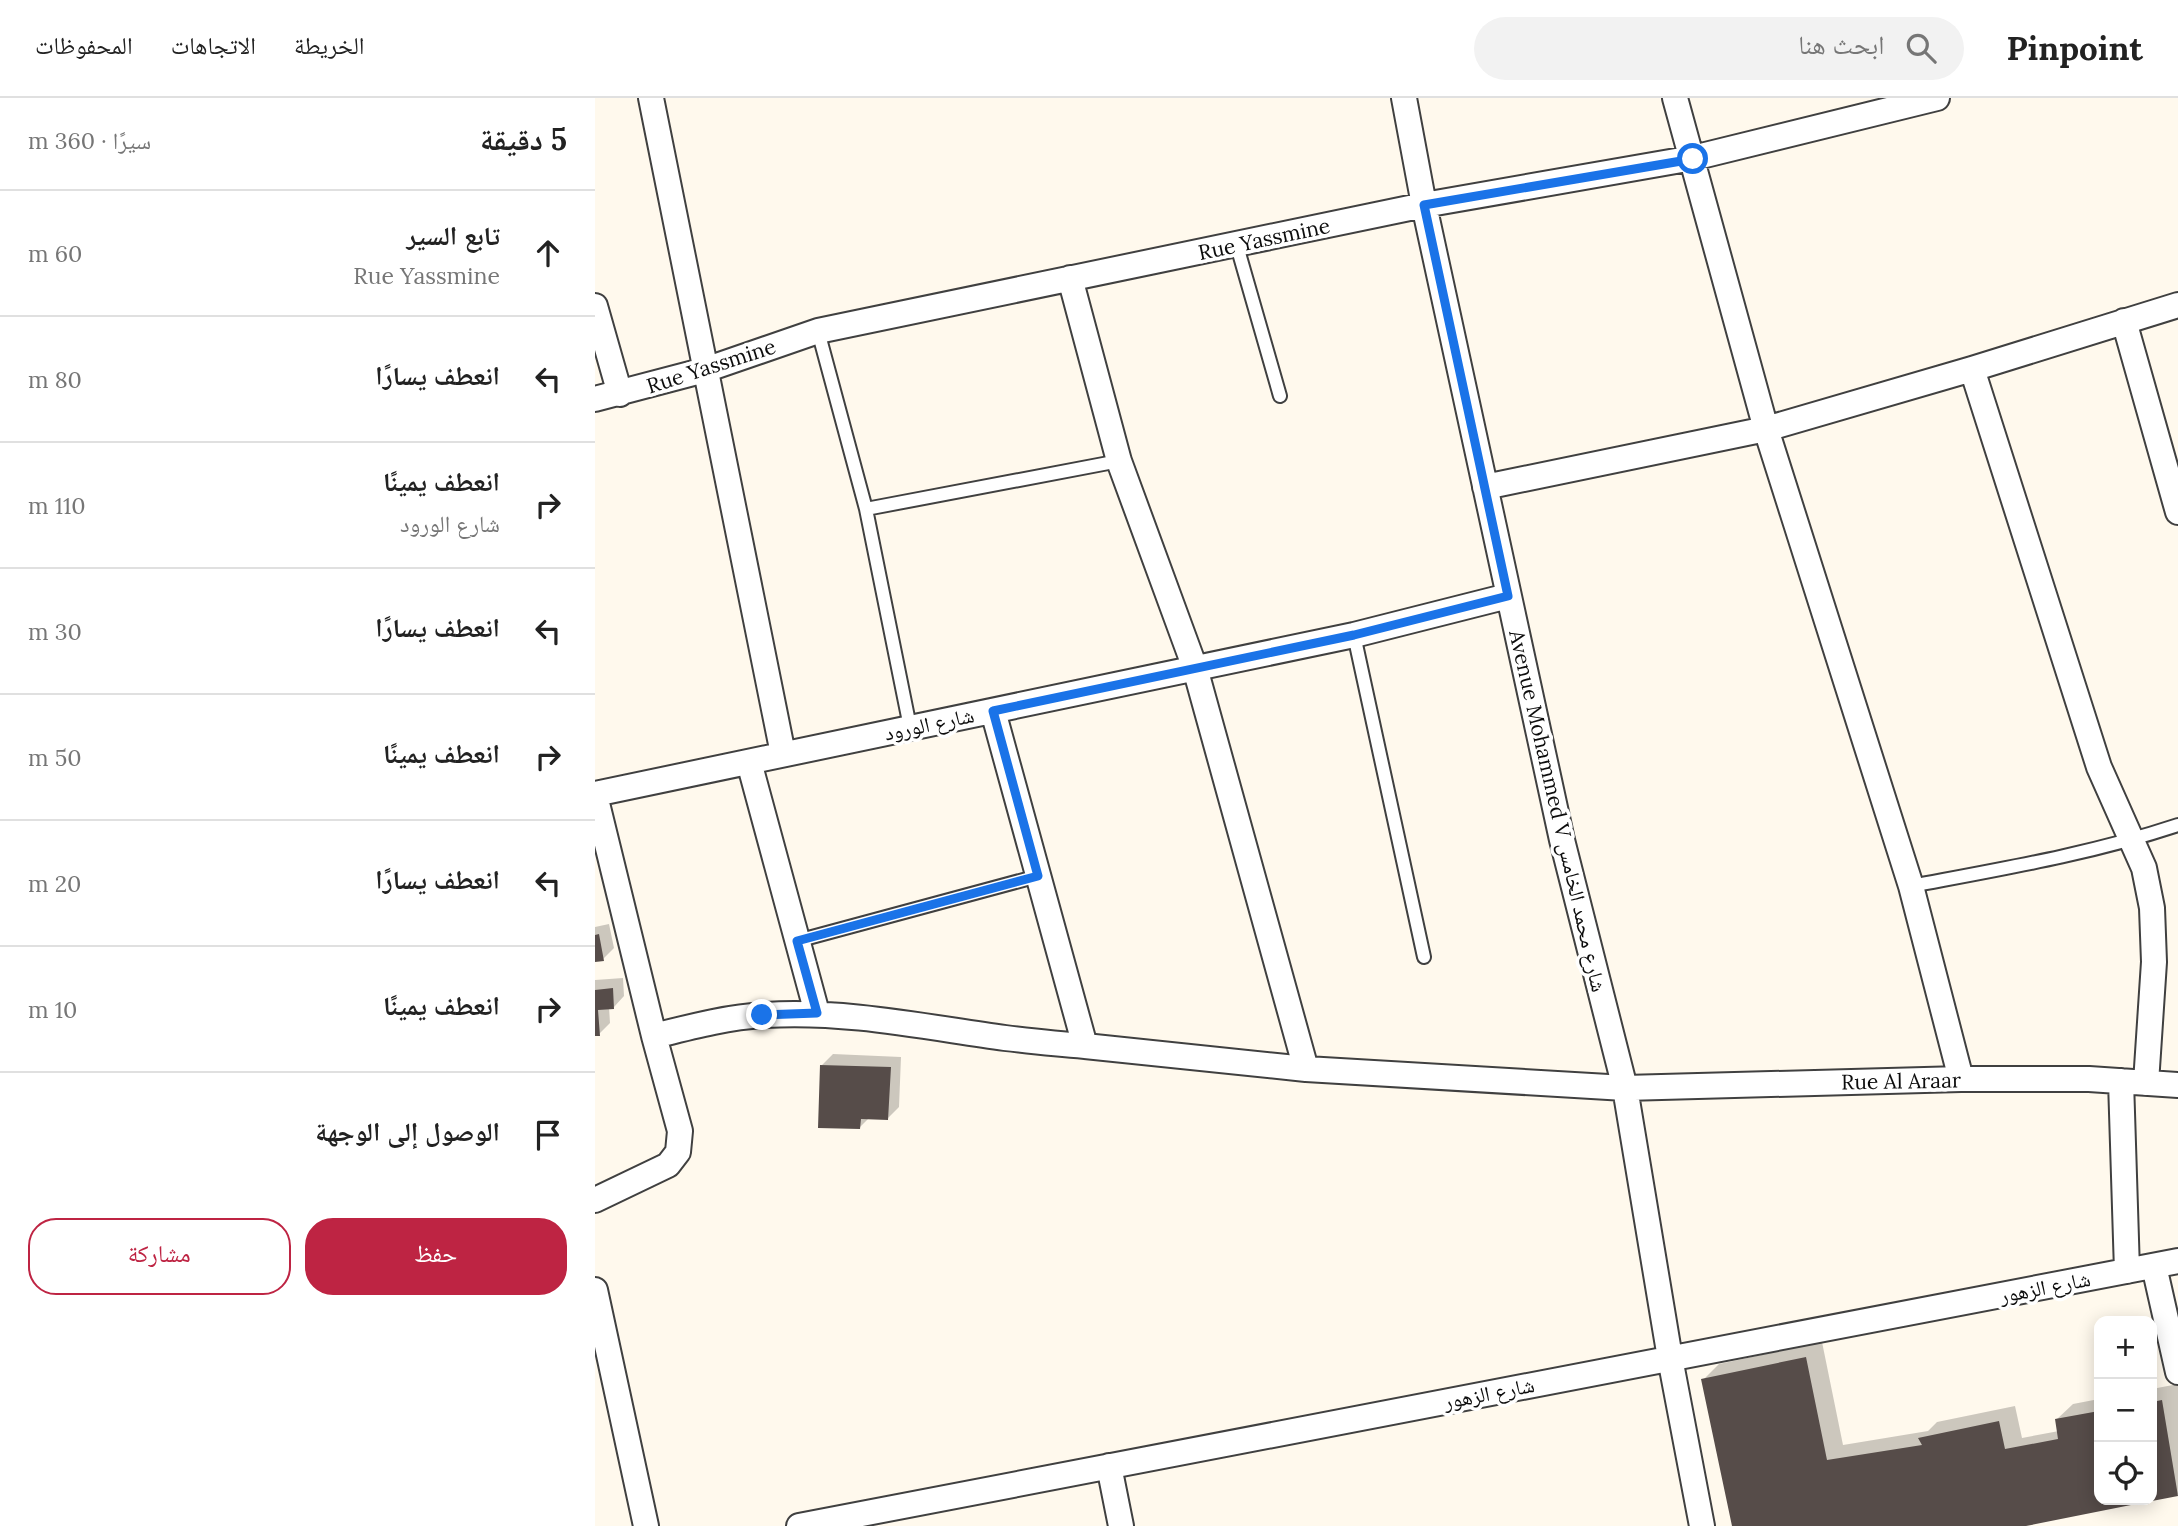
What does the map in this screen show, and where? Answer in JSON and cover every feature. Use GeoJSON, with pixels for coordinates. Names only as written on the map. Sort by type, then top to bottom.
{"type":"FeatureCollection","features":[{"type":"Feature","properties":{"kind":"street"},"geometry":{"type":"LineString","coordinates":[[651,98],[783,754]]}},
{"type":"Feature","properties":{"kind":"street","name":"Avenue Mohammed V شارع محمد الخامس"},"geometry":{"type":"LineString","coordinates":[[1404,98],[1424,205],[1562,840],[1625,1088],[1670,1359],[1702,1526]]}},
{"type":"Feature","properties":{"kind":"street"},"geometry":{"type":"LineString","coordinates":[[1675,98],[1766,429],[1911,886],[1961,1079]]}},
{"type":"Feature","properties":{"kind":"street","name":"Rue Yassmine"},"geometry":{"type":"LineString","coordinates":[[595,399],[705,370],[818,331],[1424,205],[1693,159],[1937,98]]}},
{"type":"Feature","properties":{"kind":"street"},"geometry":{"type":"LineString","coordinates":[[1070,278],[1119,461],[1195,668],[1306,1069]]}},
{"type":"Feature","properties":{"kind":"street"},"geometry":{"type":"LineString","coordinates":[[1485,487],[1766,429],[2178,305]]}},
{"type":"Feature","properties":{"kind":"street"},"geometry":{"type":"LineString","coordinates":[[595,306],[619,394]]}},
{"type":"Feature","properties":{"kind":"street"},"geometry":{"type":"LineString","coordinates":[[2124,321],[2178,512]]}},
{"type":"Feature","properties":{"kind":"street"},"geometry":{"type":"LineString","coordinates":[[1972,369],[2099,767],[2144,868],[2152,908],[2154,962],[2146,1083]]}},
{"type":"Feature","properties":{"kind":"street","name":"شارع الورود"},"geometry":{"type":"LineString","coordinates":[[595,794],[1354,635],[1508,596]]}},
{"type":"Feature","properties":{"kind":"street"},"geometry":{"type":"LineString","coordinates":[[993,711],[1085,1046]]}},
{"type":"Feature","properties":{"kind":"street"},"geometry":{"type":"LineString","coordinates":[[749,762],[817,1013]]}},
{"type":"Feature","properties":{"kind":"street"},"geometry":{"type":"LineString","coordinates":[[595,794],[680,1131],[678,1152],[668,1165],[595,1200]]}},
{"type":"Feature","properties":{"kind":"street","name":"Rue Al Araar"},"geometry":{"type":"LineString","coordinates":[[654,1036],[702,1024],[762,1015],[817,1013],[898,1021],[1006,1038],[1306,1069],[1625,1088],[1961,1079],[2121,1081],[2178,1085]]}},
{"type":"Feature","properties":{"kind":"street"},"geometry":{"type":"LineString","coordinates":[[2121,1081],[2127,1271]]}},
{"type":"Feature","properties":{"kind":"street","name":"شارع الزهور"},"geometry":{"type":"LineString","coordinates":[[799,1526],[2178,1261]]}},
{"type":"Feature","properties":{"kind":"street"},"geometry":{"type":"LineString","coordinates":[[2154,1266],[2178,1372]]}},
{"type":"Feature","properties":{"kind":"street"},"geometry":{"type":"LineString","coordinates":[[595,1290],[646,1526]]}},
{"type":"Feature","properties":{"kind":"street"},"geometry":{"type":"LineString","coordinates":[[1109,1466],[1121,1526]]}},
{"type":"Feature","properties":{"kind":"lane"},"geometry":{"type":"LineString","coordinates":[[1237,246],[1280,396]]}},
{"type":"Feature","properties":{"kind":"lane"},"geometry":{"type":"LineString","coordinates":[[818,331],[866,509],[910,727]]}},
{"type":"Feature","properties":{"kind":"lane"},"geometry":{"type":"LineString","coordinates":[[866,509],[1119,461]]}},
{"type":"Feature","properties":{"kind":"lane"},"geometry":{"type":"LineString","coordinates":[[1354,635],[1424,957]]}},
{"type":"Feature","properties":{"kind":"lane"},"geometry":{"type":"LineString","coordinates":[[1911,886],[2035,863],[2133,840],[2178,825]]}},
{"type":"Feature","properties":{"kind":"lane"},"geometry":{"type":"LineString","coordinates":[[797,941],[1038,876]]}},
{"type":"Feature","properties":{"kind":"building"},"geometry":{"type":"Polygon","coordinates":[[[599,934],[604,961],[595,962],[595,935],[599,934]]]}},
{"type":"Feature","properties":{"kind":"building"},"geometry":{"type":"Polygon","coordinates":[[[613,988],[614,1009],[598,1010],[600,1036],[595,1036],[595,990],[613,988]]]}},
{"type":"Feature","properties":{"kind":"building"},"geometry":{"type":"Polygon","coordinates":[[[820,1065],[891,1067],[888,1120],[861,1119],[860,1129],[818,1128],[820,1065]]]}},
{"type":"Feature","properties":{"kind":"building"},"geometry":{"type":"Polygon","coordinates":[[[1806,1357],[1827,1460],[1922,1445],[1918,1438],[1999,1421],[2005,1449],[2058,1439],[2055,1419],[2094,1412],[2094,1505],[2131,1505],[2026,1526],[1732,1526],[1701,1379],[1806,1357]]]}},
{"type":"Feature","properties":{"kind":"building"},"geometry":{"type":"Polygon","coordinates":[[[2162,1400],[2178,1496],[2157,1500],[2157,1442],[2157,1401],[2162,1400]]]}},
{"type":"Feature","properties":{"kind":"route"},"geometry":{"type":"LineString","coordinates":[[762,1015],[817,1013],[797,941],[1038,876],[993,711],[1354,635],[1508,596],[1424,205],[1693,159]]}}]}
